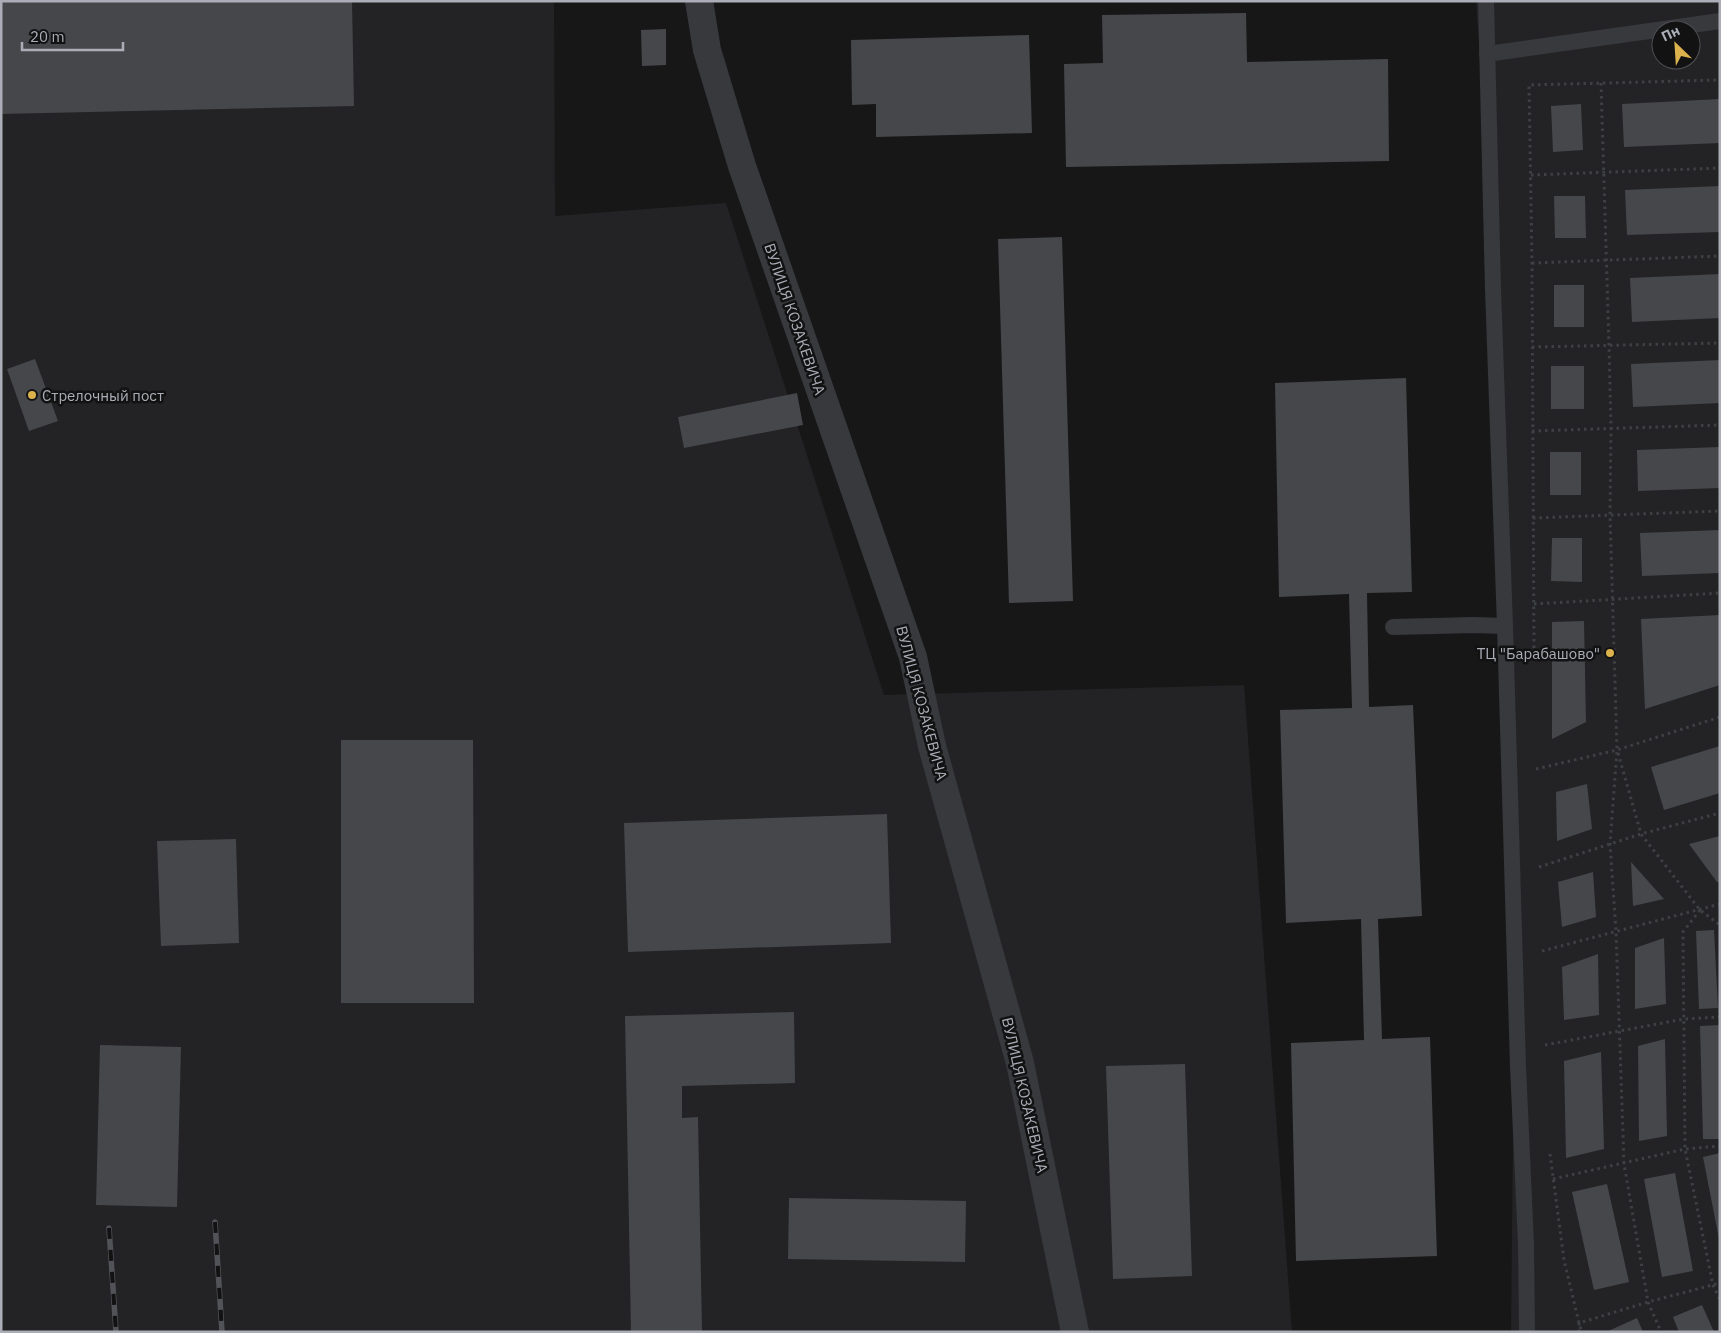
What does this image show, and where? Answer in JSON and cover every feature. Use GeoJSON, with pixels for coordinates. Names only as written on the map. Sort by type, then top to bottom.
{"type":"FeatureCollection","features":[{"type":"Feature","properties":{"kind":"street","name":"ВУЛИЦЯ КОЗАКЕВИЧА"},"geometry":{"type":"LineString","coordinates":[[699,1],[707,50],[742,166],[913,657],[932,746],[1020,1063],[1075,1332]]}},
{"type":"Feature","properties":{"kind":"lane"},"geometry":{"type":"LineString","coordinates":[[1486,1],[1493,298],[1528,1332]]}},
{"type":"Feature","properties":{"kind":"lane"},"geometry":{"type":"LineString","coordinates":[[1487,54],[1720,21]]}},
{"type":"Feature","properties":{"kind":"lane"},"geometry":{"type":"LineString","coordinates":[[1393,627],[1505,626]]}},
{"type":"Feature","properties":{"kind":"path"},"geometry":{"type":"LineString","coordinates":[[1534,650],[1529,85],[1720,80]]}},
{"type":"Feature","properties":{"kind":"path"},"geometry":{"type":"LineString","coordinates":[[1601,83],[1607,260],[1611,428],[1610,515],[1617,750],[1610,844],[1616,931],[1624,1164],[1648,1302],[1662,1332]]}},
{"type":"Feature","properties":{"kind":"path"},"geometry":{"type":"LineString","coordinates":[[1531,175],[1720,168]]}},
{"type":"Feature","properties":{"kind":"path"},"geometry":{"type":"LineString","coordinates":[[1532,263],[1720,256]]}},
{"type":"Feature","properties":{"kind":"path"},"geometry":{"type":"LineString","coordinates":[[1532,347],[1720,343]]}},
{"type":"Feature","properties":{"kind":"path"},"geometry":{"type":"LineString","coordinates":[[1532,431],[1720,425]]}},
{"type":"Feature","properties":{"kind":"path"},"geometry":{"type":"LineString","coordinates":[[1533,518],[1720,511]]}},
{"type":"Feature","properties":{"kind":"path"},"geometry":{"type":"LineString","coordinates":[[1534,604],[1720,593]]}},
{"type":"Feature","properties":{"kind":"path"},"geometry":{"type":"LineString","coordinates":[[1536,760],[1536,769],[1617,750],[1720,717]]}},
{"type":"Feature","properties":{"kind":"path"},"geometry":{"type":"LineString","coordinates":[[1617,750],[1641,834],[1700,910],[1720,925]]}},
{"type":"Feature","properties":{"kind":"path"},"geometry":{"type":"LineString","coordinates":[[1539,867],[1641,834],[1720,813]]}},
{"type":"Feature","properties":{"kind":"path"},"geometry":{"type":"LineString","coordinates":[[1539,857],[1539,876]]}},
{"type":"Feature","properties":{"kind":"path"},"geometry":{"type":"LineString","coordinates":[[1542,960],[1542,950],[1720,904]]}},
{"type":"Feature","properties":{"kind":"path"},"geometry":{"type":"LineString","coordinates":[[1700,910],[1683,932],[1686,1149],[1713,1285],[1720,1300]]}},
{"type":"Feature","properties":{"kind":"path"},"geometry":{"type":"LineString","coordinates":[[1545,1045],[1684,1019],[1720,1017]]}},
{"type":"Feature","properties":{"kind":"path"},"geometry":{"type":"LineString","coordinates":[[1545,1036],[1545,1054]]}},
{"type":"Feature","properties":{"kind":"path"},"geometry":{"type":"LineString","coordinates":[[1549,1145],[1564,1260],[1581,1332]]}},
{"type":"Feature","properties":{"kind":"path"},"geometry":{"type":"LineString","coordinates":[[1553,1179],[1686,1149],[1720,1146]]}},
{"type":"Feature","properties":{"kind":"path"},"geometry":{"type":"LineString","coordinates":[[1579,1324],[1648,1302],[1720,1283]]}},
{"type":"Feature","properties":{"kind":"shaded area"},"geometry":{"type":"Polygon","coordinates":[[[1,1],[554,1],[555,216],[726,203],[884,695],[1244,685],[1292,1332],[1,1332],[1,1]]]}},
{"type":"Feature","properties":{"kind":"shaded area","name":"ТЦ \"Барабашово\""},"geometry":{"type":"Polygon","coordinates":[[[1476,1],[1720,1],[1720,1332],[1511,1332],[1513,1125],[1489,181],[1476,1]]]}},
{"type":"Feature","properties":{"kind":"building"},"geometry":{"type":"Polygon","coordinates":[[[1,1],[352,1],[354,106],[1,114],[1,1]]]}},
{"type":"Feature","properties":{"kind":"building"},"geometry":{"type":"Polygon","coordinates":[[[1246,13],[1247,62],[1388,59],[1389,161],[1066,167],[1064,64],[1103,63],[1102,15],[1246,13]]]}},
{"type":"Feature","properties":{"kind":"building"},"geometry":{"type":"Polygon","coordinates":[[[666,29],[666,65],[642,66],[641,30],[666,29]]]}},
{"type":"Feature","properties":{"kind":"building"},"geometry":{"type":"Polygon","coordinates":[[[1029,35],[1032,133],[876,137],[876,104],[852,105],[851,40],[1029,35]]]}},
{"type":"Feature","properties":{"kind":"building"},"geometry":{"type":"Polygon","coordinates":[[[1720,99],[1720,143],[1624,147],[1622,104],[1720,99]]]}},
{"type":"Feature","properties":{"kind":"building"},"geometry":{"type":"Polygon","coordinates":[[[1581,104],[1583,150],[1553,152],[1551,106],[1581,104]]]}},
{"type":"Feature","properties":{"kind":"building"},"geometry":{"type":"Polygon","coordinates":[[[1720,186],[1720,232],[1627,235],[1625,190],[1720,186]]]}},
{"type":"Feature","properties":{"kind":"building"},"geometry":{"type":"Polygon","coordinates":[[[1554,196],[1585,196],[1586,238],[1555,238],[1554,196]]]}},
{"type":"Feature","properties":{"kind":"building"},"geometry":{"type":"Polygon","coordinates":[[[1062,237],[1073,601],[1009,603],[998,239],[1062,237]]]}},
{"type":"Feature","properties":{"kind":"building"},"geometry":{"type":"Polygon","coordinates":[[[1720,274],[1720,318],[1632,322],[1630,278],[1720,274]]]}},
{"type":"Feature","properties":{"kind":"building"},"geometry":{"type":"Polygon","coordinates":[[[1554,285],[1584,285],[1584,327],[1554,327],[1554,285]]]}},
{"type":"Feature","properties":{"kind":"building","name":"Стрелочный пост"},"geometry":{"type":"Polygon","coordinates":[[[35,359],[58,421],[29,431],[7,369],[35,359]]]}},
{"type":"Feature","properties":{"kind":"building"},"geometry":{"type":"Polygon","coordinates":[[[1720,360],[1720,403],[1633,407],[1631,364],[1720,360]]]}},
{"type":"Feature","properties":{"kind":"building"},"geometry":{"type":"Polygon","coordinates":[[[1551,366],[1584,366],[1584,409],[1551,409],[1551,366]]]}},
{"type":"Feature","properties":{"kind":"building"},"geometry":{"type":"Polygon","coordinates":[[[1406,378],[1412,592],[1367,593],[1369,707],[1413,705],[1422,916],[1378,919],[1382,1039],[1430,1037],[1437,1256],[1296,1261],[1291,1043],[1364,1040],[1361,919],[1286,923],[1280,710],[1352,708],[1349,594],[1279,597],[1275,383],[1406,378]]]}},
{"type":"Feature","properties":{"kind":"building"},"geometry":{"type":"Polygon","coordinates":[[[797,393],[803,425],[684,448],[678,417],[797,393]]]}},
{"type":"Feature","properties":{"kind":"building"},"geometry":{"type":"Polygon","coordinates":[[[1720,447],[1720,488],[1638,491],[1637,450],[1720,447]]]}},
{"type":"Feature","properties":{"kind":"building"},"geometry":{"type":"Polygon","coordinates":[[[1550,452],[1581,452],[1581,495],[1550,495],[1550,452]]]}},
{"type":"Feature","properties":{"kind":"building"},"geometry":{"type":"Polygon","coordinates":[[[1720,530],[1720,573],[1642,576],[1640,533],[1720,530]]]}},
{"type":"Feature","properties":{"kind":"building"},"geometry":{"type":"Polygon","coordinates":[[[1552,538],[1582,538],[1582,582],[1551,581],[1552,538]]]}},
{"type":"Feature","properties":{"kind":"building"},"geometry":{"type":"Polygon","coordinates":[[[1720,615],[1720,685],[1645,709],[1641,619],[1720,615]]]}},
{"type":"Feature","properties":{"kind":"building"},"geometry":{"type":"Polygon","coordinates":[[[1584,621],[1586,722],[1552,739],[1552,622],[1584,621]]]}},
{"type":"Feature","properties":{"kind":"building"},"geometry":{"type":"Polygon","coordinates":[[[341,740],[473,740],[474,1003],[341,1003],[341,740]]]}},
{"type":"Feature","properties":{"kind":"building"},"geometry":{"type":"Polygon","coordinates":[[[1720,746],[1720,793],[1664,810],[1651,767],[1720,746]]]}},
{"type":"Feature","properties":{"kind":"building"},"geometry":{"type":"Polygon","coordinates":[[[1587,784],[1592,829],[1557,841],[1556,792],[1587,784]]]}},
{"type":"Feature","properties":{"kind":"building"},"geometry":{"type":"Polygon","coordinates":[[[887,814],[891,943],[628,952],[624,823],[887,814]]]}},
{"type":"Feature","properties":{"kind":"building"},"geometry":{"type":"Polygon","coordinates":[[[1720,836],[1720,882],[1717,882],[1689,844],[1720,836]]]}},
{"type":"Feature","properties":{"kind":"building"},"geometry":{"type":"Polygon","coordinates":[[[236,839],[239,943],[161,946],[157,841],[236,839]]]}},
{"type":"Feature","properties":{"kind":"building"},"geometry":{"type":"Polygon","coordinates":[[[1631,862],[1664,899],[1633,906],[1631,862]]]}},
{"type":"Feature","properties":{"kind":"building"},"geometry":{"type":"Polygon","coordinates":[[[1593,872],[1596,917],[1562,927],[1558,882],[1593,872]]]}},
{"type":"Feature","properties":{"kind":"building"},"geometry":{"type":"Polygon","coordinates":[[[1714,930],[1718,1008],[1699,1009],[1696,931],[1714,930]]]}},
{"type":"Feature","properties":{"kind":"building"},"geometry":{"type":"Polygon","coordinates":[[[1664,938],[1666,1004],[1635,1009],[1635,948],[1664,938]]]}},
{"type":"Feature","properties":{"kind":"building"},"geometry":{"type":"Polygon","coordinates":[[[1598,954],[1599,1015],[1564,1020],[1562,967],[1598,954]]]}},
{"type":"Feature","properties":{"kind":"building"},"geometry":{"type":"Polygon","coordinates":[[[794,1012],[795,1083],[682,1086],[682,1118],[698,1117],[702,1332],[631,1332],[625,1016],[794,1012]]]}},
{"type":"Feature","properties":{"kind":"building"},"geometry":{"type":"Polygon","coordinates":[[[1720,1025],[1720,1139],[1703,1139],[1700,1026],[1720,1025]]]}},
{"type":"Feature","properties":{"kind":"building"},"geometry":{"type":"Polygon","coordinates":[[[1665,1039],[1667,1136],[1639,1141],[1638,1046],[1665,1039]]]}},
{"type":"Feature","properties":{"kind":"building"},"geometry":{"type":"Polygon","coordinates":[[[100,1045],[181,1047],[177,1207],[96,1205],[100,1045]]]}},
{"type":"Feature","properties":{"kind":"building"},"geometry":{"type":"Polygon","coordinates":[[[1601,1052],[1604,1149],[1566,1158],[1564,1061],[1601,1052]]]}},
{"type":"Feature","properties":{"kind":"building"},"geometry":{"type":"Polygon","coordinates":[[[1185,1064],[1192,1276],[1113,1279],[1106,1066],[1185,1064]]]}},
{"type":"Feature","properties":{"kind":"building"},"geometry":{"type":"Polygon","coordinates":[[[1720,1153],[1720,1239],[1719,1239],[1703,1157],[1720,1153]]]}},
{"type":"Feature","properties":{"kind":"building"},"geometry":{"type":"Polygon","coordinates":[[[1675,1173],[1693,1271],[1662,1277],[1644,1179],[1675,1173]]]}},
{"type":"Feature","properties":{"kind":"building"},"geometry":{"type":"Polygon","coordinates":[[[1607,1184],[1629,1282],[1594,1290],[1572,1192],[1607,1184]]]}},
{"type":"Feature","properties":{"kind":"building"},"geometry":{"type":"Polygon","coordinates":[[[789,1198],[966,1201],[965,1262],[788,1259],[789,1198]]]}},
{"type":"Feature","properties":{"kind":"building"},"geometry":{"type":"Polygon","coordinates":[[[1702,1305],[1714,1332],[1679,1332],[1673,1317],[1702,1305]]]}},
{"type":"Feature","properties":{"kind":"building"},"geometry":{"type":"Polygon","coordinates":[[[1637,1318],[1643,1332],[1606,1332],[1637,1318]]]}},
{"type":"Feature","properties":{"kind":"railway"},"geometry":{"type":"LineString","coordinates":[[215,1222],[222,1332]]}},
{"type":"Feature","properties":{"kind":"railway"},"geometry":{"type":"LineString","coordinates":[[109,1228],[116,1332]]}},
{"type":"Feature","properties":{"kind":"place","name":"Стрелочный пост"},"geometry":{"type":"Point","coordinates":[32,395]}},
{"type":"Feature","properties":{"kind":"place","name":"ТЦ \"Барабашово\""},"geometry":{"type":"Point","coordinates":[1610,653]}}]}
